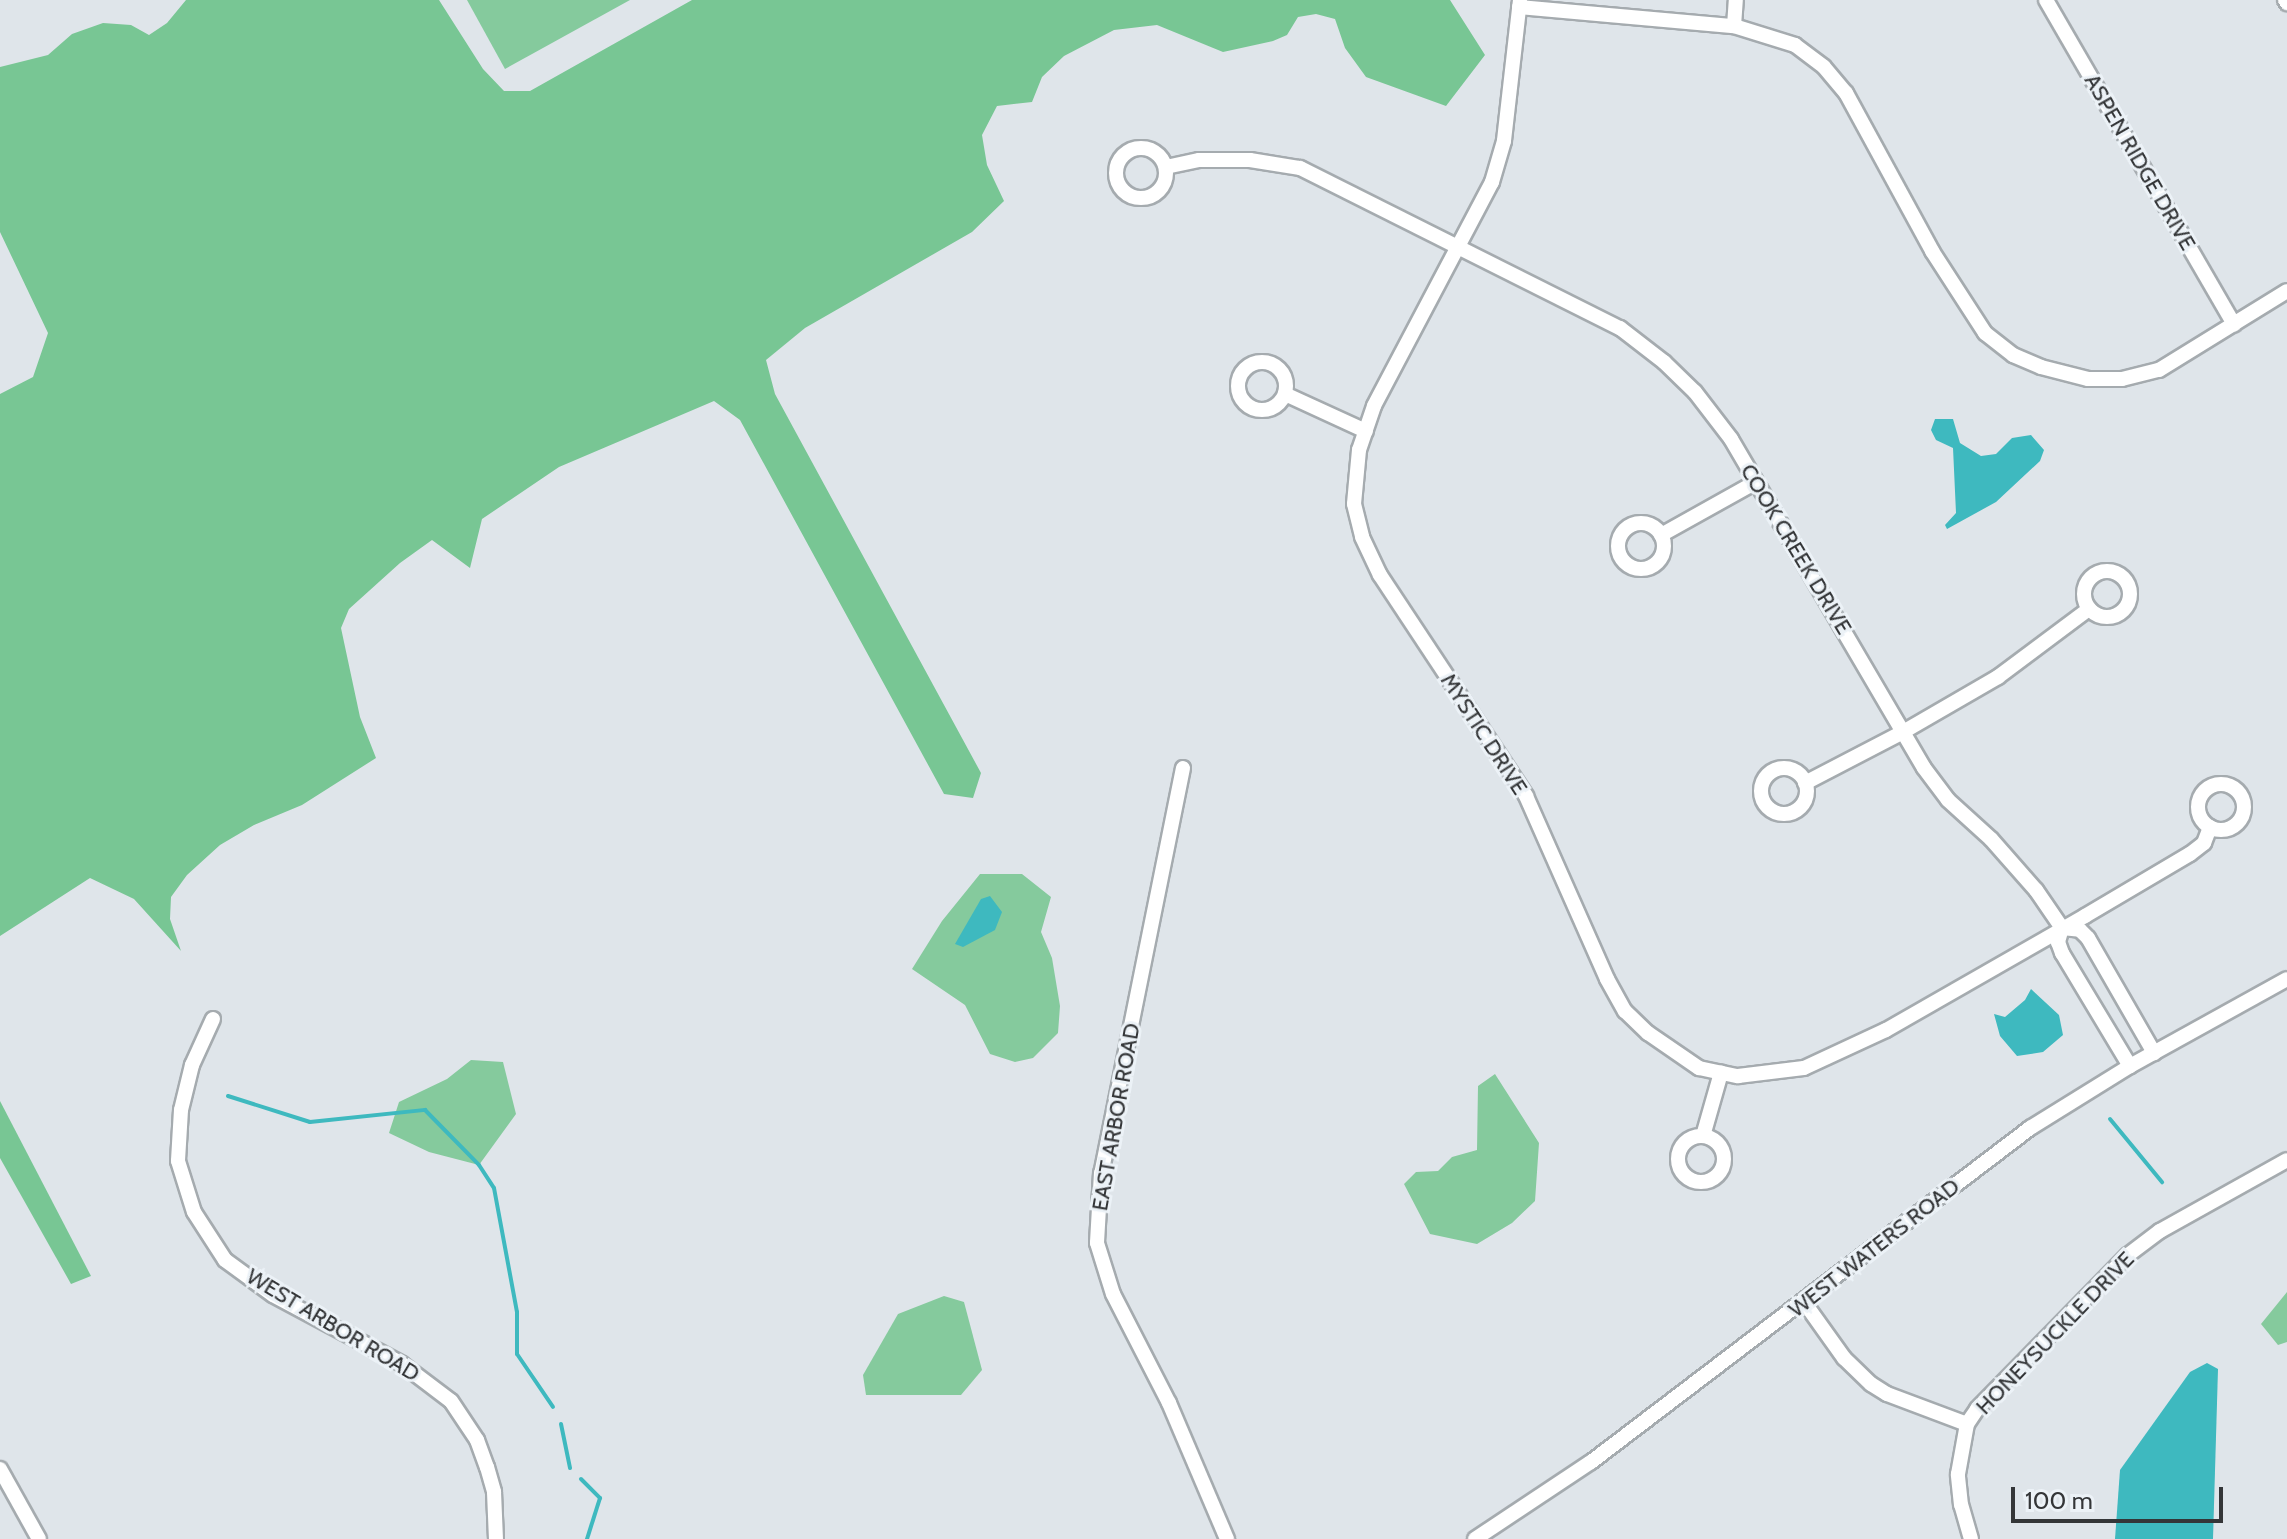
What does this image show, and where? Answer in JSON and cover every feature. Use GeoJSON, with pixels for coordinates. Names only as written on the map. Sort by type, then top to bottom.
{"type":"FeatureCollection","features":[{"type":"Feature","properties":{"kind":"street"},"geometry":{"type":"LineString","coordinates":[[1734,26],[1736,0]]}},
{"type":"Feature","properties":{"kind":"street","name":"ASPEN RIDGE DRIVE"},"geometry":{"type":"LineString","coordinates":[[2046,0],[2234,324]]}},
{"type":"Feature","properties":{"kind":"street"},"geometry":{"type":"LineString","coordinates":[[1520,4],[1734,26],[1795,45],[1824,67],[1846,93],[1961,300],[1985,333],[2013,355],[2041,367],[2088,379],[2122,379],[2159,370],[2287,291]]}},
{"type":"Feature","properties":{"kind":"street","name":"MYSTIC DRIVE"},"geometry":{"type":"LineString","coordinates":[[1520,4],[1503,146],[1492,182],[1374,406],[1354,477],[1354,504],[1362,537],[1380,575],[1526,796],[1607,979],[1625,1011],[1678,1056],[1699,1068],[1738,1076],[1775,1075],[1804,1068],[1886,1030],[2190,854],[2204,843],[2210,827]]}},
{"type":"Feature","properties":{"kind":"street","name":"COOK CREEK DRIVE"},"geometry":{"type":"LineString","coordinates":[[1166,167],[1199,160],[1250,160],[1300,168],[1620,328],[1664,362],[1713,413],[1924,768],[1948,800],[1991,839],[2036,890],[2062,928],[2080,930],[2088,938],[2154,1053]]}},
{"type":"Feature","properties":{"kind":"street"},"geometry":{"type":"LineString","coordinates":[[1285,394],[1366,431]]}},
{"type":"Feature","properties":{"kind":"street"},"geometry":{"type":"LineString","coordinates":[[1661,535],[1756,482]]}},
{"type":"Feature","properties":{"kind":"street"},"geometry":{"type":"LineString","coordinates":[[1805,783],[1903,732],[1998,677],[2089,609]]}},
{"type":"Feature","properties":{"kind":"street","name":"EAST ARBOR ROAD"},"geometry":{"type":"LineString","coordinates":[[1183,768],[1101,1173],[1097,1243],[1113,1294],[1169,1403],[1227,1539]]}},
{"type":"Feature","properties":{"kind":"street","name":"COOK CREEK DRIVE"},"geometry":{"type":"LineString","coordinates":[[2062,928],[2058,942],[2062,953],[2130,1066]]}},
{"type":"Feature","properties":{"kind":"street","name":"WEST WATERS ROAD"},"geometry":{"type":"LineString","coordinates":[[1475,1539],[1560,1485],[2030,1128],[2130,1066],[2287,979]]}},
{"type":"Feature","properties":{"kind":"street","name":"WEST ARBOR ROAD"},"geometry":{"type":"LineString","coordinates":[[213,1019],[192,1065],[181,1110],[178,1161],[194,1212],[225,1260],[273,1295],[402,1364],[451,1401],[477,1440],[487,1467],[494,1492],[496,1539]]}},
{"type":"Feature","properties":{"kind":"street"},"geometry":{"type":"LineString","coordinates":[[1703,1136],[1721,1073]]}},
{"type":"Feature","properties":{"kind":"street","name":"HONEYSUCKLE DRIVE"},"geometry":{"type":"LineString","coordinates":[[1971,1539],[1961,1505],[1958,1474],[1967,1424],[2009,1373],[2128,1255],[2160,1231],[2287,1160]]}},
{"type":"Feature","properties":{"kind":"street"},"geometry":{"type":"LineString","coordinates":[[1804,1302],[1844,1358],[1871,1384],[1887,1394],[1967,1424]]}},
{"type":"Feature","properties":{"kind":"street"},"geometry":{"type":"LineString","coordinates":[[0,1469],[39,1539]]}},
{"type":"Feature","properties":{"kind":"green space"},"geometry":{"type":"Polygon","coordinates":[[[186,0],[439,0],[483,69],[504,91],[530,91],[692,0],[1450,0],[1485,55],[1446,106],[1366,77],[1345,48],[1335,19],[1316,14],[1298,17],[1287,35],[1273,41],[1223,52],[1157,25],[1114,30],[1064,56],[1042,77],[1032,102],[997,106],[982,135],[987,165],[1004,201],[972,232],[805,328],[766,360],[775,394],[981,773],[973,798],[944,794],[740,420],[714,401],[559,467],[482,519],[470,568],[432,540],[400,563],[349,609],[341,628],[360,717],[376,758],[302,805],[254,825],[220,845],[187,875],[171,897],[170,919],[181,951],[134,899],[90,878],[0,936],[0,394],[33,377],[48,333],[0,232],[0,67],[48,55],[72,34],[103,23],[131,25],[149,35],[167,23],[186,0]]]}},
{"type":"Feature","properties":{"kind":"green space"},"geometry":{"type":"Polygon","coordinates":[[[467,0],[630,0],[505,69],[467,0]]]}},
{"type":"Feature","properties":{"kind":"green space"},"geometry":{"type":"Polygon","coordinates":[[[980,874],[1022,874],[1051,897],[1041,932],[1052,958],[1060,1006],[1058,1033],[1033,1058],[1015,1062],[990,1054],[965,1005],[912,969],[942,921],[980,874]]]}},
{"type":"Feature","properties":{"kind":"green space"},"geometry":{"type":"Polygon","coordinates":[[[471,1060],[503,1062],[516,1114],[479,1165],[429,1152],[389,1133],[399,1102],[447,1079],[471,1060]]]}},
{"type":"Feature","properties":{"kind":"green space"},"geometry":{"type":"Polygon","coordinates":[[[1495,1074],[1539,1143],[1535,1201],[1512,1223],[1477,1244],[1430,1234],[1404,1184],[1416,1172],[1438,1171],[1452,1157],[1477,1150],[1478,1086],[1495,1074]]]}},
{"type":"Feature","properties":{"kind":"green space"},"geometry":{"type":"Polygon","coordinates":[[[0,1101],[91,1276],[71,1284],[0,1158],[0,1101]]]}},
{"type":"Feature","properties":{"kind":"green space"},"geometry":{"type":"Polygon","coordinates":[[[2287,1292],[2287,1342],[2278,1345],[2261,1324],[2287,1292]]]}},
{"type":"Feature","properties":{"kind":"green space"},"geometry":{"type":"Polygon","coordinates":[[[944,1296],[964,1302],[982,1370],[961,1395],[866,1395],[863,1375],[898,1314],[944,1296]]]}},
{"type":"Feature","properties":{"kind":"water"},"geometry":{"type":"Polygon","coordinates":[[[1935,419],[1953,419],[1960,443],[1981,456],[1996,454],[2012,438],[2031,435],[2044,450],[2040,461],[1996,502],[1947,529],[1945,525],[1956,513],[1953,448],[1936,440],[1931,430],[1935,419]]]}},
{"type":"Feature","properties":{"kind":"water"},"geometry":{"type":"Polygon","coordinates":[[[990,896],[1002,912],[995,930],[963,947],[955,944],[981,899],[990,896]]]}},
{"type":"Feature","properties":{"kind":"water"},"geometry":{"type":"Polygon","coordinates":[[[2031,989],[2059,1015],[2063,1035],[2043,1052],[2017,1056],[2000,1036],[1994,1014],[2005,1017],[2025,1000],[2031,989]]]}},
{"type":"Feature","properties":{"kind":"water"},"geometry":{"type":"Polygon","coordinates":[[[2207,1363],[2218,1369],[2213,1539],[2115,1539],[2120,1470],[2190,1372],[2207,1363]]]}},
{"type":"Feature","properties":{"kind":"waterway"},"geometry":{"type":"LineString","coordinates":[[228,1096],[310,1122],[425,1110],[479,1165],[494,1188],[517,1312],[517,1354],[553,1407]]}},
{"type":"Feature","properties":{"kind":"waterway"},"geometry":{"type":"LineString","coordinates":[[2110,1119],[2162,1182]]}},
{"type":"Feature","properties":{"kind":"waterway"},"geometry":{"type":"LineString","coordinates":[[561,1424],[570,1468]]}},
{"type":"Feature","properties":{"kind":"waterway"},"geometry":{"type":"LineString","coordinates":[[581,1479],[600,1498],[587,1539]]}}]}
